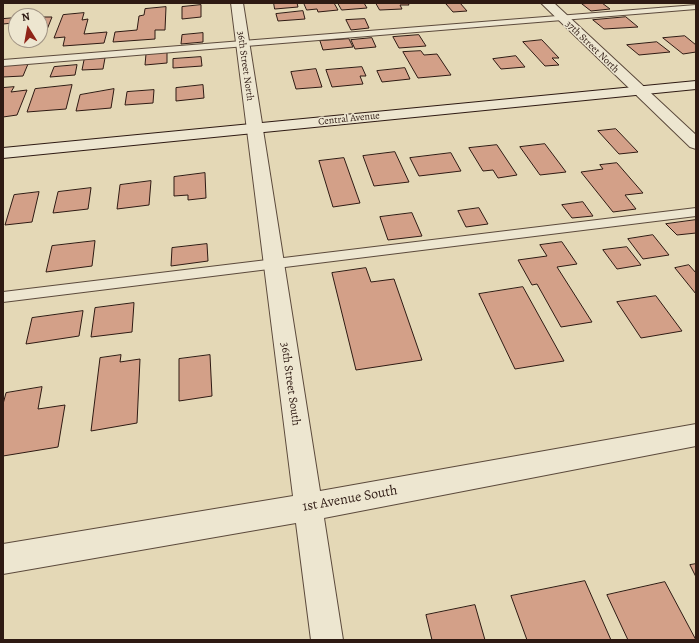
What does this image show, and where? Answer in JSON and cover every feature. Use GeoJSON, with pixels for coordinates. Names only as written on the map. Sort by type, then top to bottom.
{"type":"FeatureCollection","features":[{"type":"Feature","properties":{"kind":"street","name":"36th Street North"},"geometry":{"type":"LineString","coordinates":[[237,3],[254,128]]}},
{"type":"Feature","properties":{"kind":"street","name":"37th Street North"},"geometry":{"type":"LineString","coordinates":[[547,3],[696,144]]}},
{"type":"Feature","properties":{"kind":"street","name":"Central Avenue"},"geometry":{"type":"LineString","coordinates":[[3,153],[696,85]]}},
{"type":"Feature","properties":{"kind":"street","name":"36th Street South"},"geometry":{"type":"LineString","coordinates":[[254,128],[327,640]]}},
{"type":"Feature","properties":{"kind":"street","name":"1st Avenue South"},"geometry":{"type":"LineString","coordinates":[[3,559],[308,507],[696,435]]}},
{"type":"Feature","properties":{"kind":"lane"},"geometry":{"type":"LineString","coordinates":[[3,63],[696,7]]}},
{"type":"Feature","properties":{"kind":"lane"},"geometry":{"type":"LineString","coordinates":[[3,297],[696,212]]}},
{"type":"Feature","properties":{"kind":"building"},"geometry":{"type":"Polygon","coordinates":[[[274,3],[297,3],[298,7],[275,9],[274,3]]]}},
{"type":"Feature","properties":{"kind":"building"},"geometry":{"type":"Polygon","coordinates":[[[304,3],[334,3],[338,10],[318,12],[317,9],[307,10],[304,3]]]}},
{"type":"Feature","properties":{"kind":"building"},"geometry":{"type":"Polygon","coordinates":[[[338,3],[364,3],[367,8],[342,10],[338,3]]]}},
{"type":"Feature","properties":{"kind":"building"},"geometry":{"type":"Polygon","coordinates":[[[376,3],[408,3],[409,5],[400,5],[402,9],[380,10],[376,3]]]}},
{"type":"Feature","properties":{"kind":"building"},"geometry":{"type":"Polygon","coordinates":[[[460,3],[467,11],[453,12],[446,4],[460,3]]]}},
{"type":"Feature","properties":{"kind":"building"},"geometry":{"type":"Polygon","coordinates":[[[602,3],[610,9],[591,11],[582,4],[602,3]]]}},
{"type":"Feature","properties":{"kind":"building"},"geometry":{"type":"Polygon","coordinates":[[[201,5],[201,17],[182,19],[182,7],[201,5]]]}},
{"type":"Feature","properties":{"kind":"building"},"geometry":{"type":"Polygon","coordinates":[[[166,7],[165,30],[155,30],[155,39],[113,42],[115,32],[137,30],[139,16],[144,15],[145,9],[166,7]]]}},
{"type":"Feature","properties":{"kind":"building"},"geometry":{"type":"Polygon","coordinates":[[[303,11],[305,19],[278,21],[276,14],[303,11]]]}},
{"type":"Feature","properties":{"kind":"building"},"geometry":{"type":"Polygon","coordinates":[[[84,13],[82,20],[88,19],[84,34],[107,32],[104,43],[63,46],[65,37],[54,38],[63,15],[84,13]]]}},
{"type":"Feature","properties":{"kind":"building"},"geometry":{"type":"Polygon","coordinates":[[[48,17],[52,17],[48,27],[48,17]]]}},
{"type":"Feature","properties":{"kind":"building"},"geometry":{"type":"Polygon","coordinates":[[[626,17],[638,27],[604,29],[593,20],[626,17]]]}},
{"type":"Feature","properties":{"kind":"building"},"geometry":{"type":"Polygon","coordinates":[[[3,19],[8,19],[8,24],[3,24],[3,19]]]}},
{"type":"Feature","properties":{"kind":"building"},"geometry":{"type":"Polygon","coordinates":[[[365,19],[369,28],[351,30],[346,20],[365,19]]]}},
{"type":"Feature","properties":{"kind":"building"},"geometry":{"type":"Polygon","coordinates":[[[203,33],[203,42],[181,44],[182,35],[203,33]]]}},
{"type":"Feature","properties":{"kind":"building"},"geometry":{"type":"Polygon","coordinates":[[[419,35],[426,46],[399,48],[393,37],[419,35]]]}},
{"type":"Feature","properties":{"kind":"building"},"geometry":{"type":"Polygon","coordinates":[[[685,36],[696,45],[696,52],[683,54],[663,38],[685,36]]]}},
{"type":"Feature","properties":{"kind":"building"},"geometry":{"type":"Polygon","coordinates":[[[372,38],[376,47],[355,49],[351,40],[372,38]]]}},
{"type":"Feature","properties":{"kind":"building"},"geometry":{"type":"Polygon","coordinates":[[[349,39],[353,47],[323,50],[320,41],[349,39]]]}},
{"type":"Feature","properties":{"kind":"building"},"geometry":{"type":"Polygon","coordinates":[[[542,40],[559,58],[552,58],[559,65],[545,66],[523,42],[542,40]]]}},
{"type":"Feature","properties":{"kind":"building"},"geometry":{"type":"Polygon","coordinates":[[[657,42],[670,52],[639,55],[627,45],[657,42]]]}},
{"type":"Feature","properties":{"kind":"building"},"geometry":{"type":"Polygon","coordinates":[[[421,51],[424,55],[437,54],[451,75],[418,78],[403,52],[421,51]]]}},
{"type":"Feature","properties":{"kind":"building"},"geometry":{"type":"Polygon","coordinates":[[[167,52],[167,63],[145,65],[146,54],[167,52]]]}},
{"type":"Feature","properties":{"kind":"building"},"geometry":{"type":"Polygon","coordinates":[[[516,56],[525,67],[501,69],[493,59],[516,56]]]}},
{"type":"Feature","properties":{"kind":"building"},"geometry":{"type":"Polygon","coordinates":[[[201,57],[202,66],[173,68],[173,59],[201,57]]]}},
{"type":"Feature","properties":{"kind":"building"},"geometry":{"type":"Polygon","coordinates":[[[105,58],[103,69],[82,70],[84,60],[105,58]]]}},
{"type":"Feature","properties":{"kind":"building"},"geometry":{"type":"Polygon","coordinates":[[[28,64],[23,76],[3,77],[3,66],[28,64]]]}},
{"type":"Feature","properties":{"kind":"building"},"geometry":{"type":"Polygon","coordinates":[[[77,65],[75,75],[50,77],[54,67],[77,65]]]}},
{"type":"Feature","properties":{"kind":"building"},"geometry":{"type":"Polygon","coordinates":[[[362,67],[366,76],[360,76],[363,84],[332,87],[326,70],[362,67]]]}},
{"type":"Feature","properties":{"kind":"building"},"geometry":{"type":"Polygon","coordinates":[[[405,68],[410,79],[382,82],[377,71],[405,68]]]}},
{"type":"Feature","properties":{"kind":"building"},"geometry":{"type":"Polygon","coordinates":[[[316,69],[322,87],[296,89],[291,72],[316,69]]]}},
{"type":"Feature","properties":{"kind":"building"},"geometry":{"type":"Polygon","coordinates":[[[72,85],[66,109],[27,112],[35,89],[72,85]]]}},
{"type":"Feature","properties":{"kind":"building"},"geometry":{"type":"Polygon","coordinates":[[[203,85],[204,98],[176,101],[176,88],[203,85]]]}},
{"type":"Feature","properties":{"kind":"building"},"geometry":{"type":"Polygon","coordinates":[[[14,87],[11,92],[27,90],[17,115],[3,117],[3,88],[14,87]]]}},
{"type":"Feature","properties":{"kind":"building"},"geometry":{"type":"Polygon","coordinates":[[[114,89],[111,108],[76,111],[80,95],[114,89]]]}},
{"type":"Feature","properties":{"kind":"building"},"geometry":{"type":"Polygon","coordinates":[[[154,90],[153,103],[125,105],[127,92],[154,90]]]}},
{"type":"Feature","properties":{"kind":"building"},"geometry":{"type":"Polygon","coordinates":[[[616,129],[638,152],[619,154],[598,131],[616,129]]]}},
{"type":"Feature","properties":{"kind":"building"},"geometry":{"type":"Polygon","coordinates":[[[545,144],[566,172],[540,175],[520,147],[545,144]]]}},
{"type":"Feature","properties":{"kind":"building"},"geometry":{"type":"Polygon","coordinates":[[[497,145],[517,175],[498,178],[493,170],[483,171],[469,148],[497,145]]]}},
{"type":"Feature","properties":{"kind":"building"},"geometry":{"type":"Polygon","coordinates":[[[395,152],[409,182],[374,186],[363,156],[395,152]]]}},
{"type":"Feature","properties":{"kind":"building"},"geometry":{"type":"Polygon","coordinates":[[[451,153],[461,171],[419,176],[410,158],[451,153]]]}},
{"type":"Feature","properties":{"kind":"building"},"geometry":{"type":"Polygon","coordinates":[[[344,158],[360,203],[333,207],[319,161],[344,158]]]}},
{"type":"Feature","properties":{"kind":"building"},"geometry":{"type":"Polygon","coordinates":[[[617,163],[643,193],[625,195],[636,209],[613,212],[581,172],[603,169],[600,165],[617,163]]]}},
{"type":"Feature","properties":{"kind":"building"},"geometry":{"type":"Polygon","coordinates":[[[205,173],[206,198],[188,200],[188,195],[174,196],[174,177],[205,173]]]}},
{"type":"Feature","properties":{"kind":"building"},"geometry":{"type":"Polygon","coordinates":[[[151,181],[149,205],[117,209],[120,185],[151,181]]]}},
{"type":"Feature","properties":{"kind":"building"},"geometry":{"type":"Polygon","coordinates":[[[91,188],[88,209],[53,213],[58,192],[91,188]]]}},
{"type":"Feature","properties":{"kind":"building"},"geometry":{"type":"Polygon","coordinates":[[[39,192],[32,222],[5,225],[14,195],[39,192]]]}},
{"type":"Feature","properties":{"kind":"building"},"geometry":{"type":"Polygon","coordinates":[[[583,202],[593,216],[572,218],[562,205],[583,202]]]}},
{"type":"Feature","properties":{"kind":"building"},"geometry":{"type":"Polygon","coordinates":[[[479,208],[488,224],[466,227],[458,211],[479,208]]]}},
{"type":"Feature","properties":{"kind":"building"},"geometry":{"type":"Polygon","coordinates":[[[412,213],[422,236],[388,240],[380,217],[412,213]]]}},
{"type":"Feature","properties":{"kind":"building"},"geometry":{"type":"Polygon","coordinates":[[[696,220],[696,233],[677,235],[666,224],[696,220]]]}},
{"type":"Feature","properties":{"kind":"building"},"geometry":{"type":"Polygon","coordinates":[[[653,235],[669,255],[643,259],[628,239],[653,235]]]}},
{"type":"Feature","properties":{"kind":"building"},"geometry":{"type":"Polygon","coordinates":[[[95,241],[92,266],[46,272],[52,246],[95,241]]]}},
{"type":"Feature","properties":{"kind":"building"},"geometry":{"type":"Polygon","coordinates":[[[562,242],[577,264],[557,267],[592,322],[561,327],[537,284],[532,285],[518,260],[547,256],[540,245],[562,242]]]}},
{"type":"Feature","properties":{"kind":"building"},"geometry":{"type":"Polygon","coordinates":[[[207,244],[208,261],[171,266],[172,248],[207,244]]]}},
{"type":"Feature","properties":{"kind":"building"},"geometry":{"type":"Polygon","coordinates":[[[627,247],[641,265],[617,269],[603,250],[627,247]]]}},
{"type":"Feature","properties":{"kind":"building"},"geometry":{"type":"Polygon","coordinates":[[[689,265],[696,273],[696,294],[675,268],[689,265]]]}},
{"type":"Feature","properties":{"kind":"building"},"geometry":{"type":"Polygon","coordinates":[[[366,268],[371,282],[394,279],[422,360],[356,370],[332,273],[366,268]]]}},
{"type":"Feature","properties":{"kind":"building"},"geometry":{"type":"Polygon","coordinates":[[[523,287],[564,361],[515,369],[479,294],[523,287]]]}},
{"type":"Feature","properties":{"kind":"building"},"geometry":{"type":"Polygon","coordinates":[[[656,296],[682,331],[641,338],[617,302],[656,296]]]}},
{"type":"Feature","properties":{"kind":"building"},"geometry":{"type":"Polygon","coordinates":[[[134,303],[132,332],[91,337],[95,308],[134,303]]]}},
{"type":"Feature","properties":{"kind":"building"},"geometry":{"type":"Polygon","coordinates":[[[83,311],[79,336],[26,344],[32,318],[83,311]]]}},
{"type":"Feature","properties":{"kind":"building"},"geometry":{"type":"Polygon","coordinates":[[[121,355],[120,362],[140,359],[137,423],[91,431],[100,358],[121,355]]]}},
{"type":"Feature","properties":{"kind":"building"},"geometry":{"type":"Polygon","coordinates":[[[210,355],[212,396],[179,401],[179,359],[210,355]]]}},
{"type":"Feature","properties":{"kind":"building"},"geometry":{"type":"Polygon","coordinates":[[[42,387],[38,409],[65,405],[58,447],[3,456],[3,404],[6,393],[42,387]]]}},
{"type":"Feature","properties":{"kind":"building"},"geometry":{"type":"Polygon","coordinates":[[[696,564],[696,577],[690,565],[696,564]]]}},
{"type":"Feature","properties":{"kind":"building"},"geometry":{"type":"Polygon","coordinates":[[[585,581],[611,640],[527,640],[511,596],[585,581]]]}},
{"type":"Feature","properties":{"kind":"building"},"geometry":{"type":"Polygon","coordinates":[[[665,582],[696,640],[628,640],[607,595],[665,582]]]}},
{"type":"Feature","properties":{"kind":"building"},"geometry":{"type":"Polygon","coordinates":[[[475,605],[485,640],[432,640],[426,615],[475,605]]]}}]}
